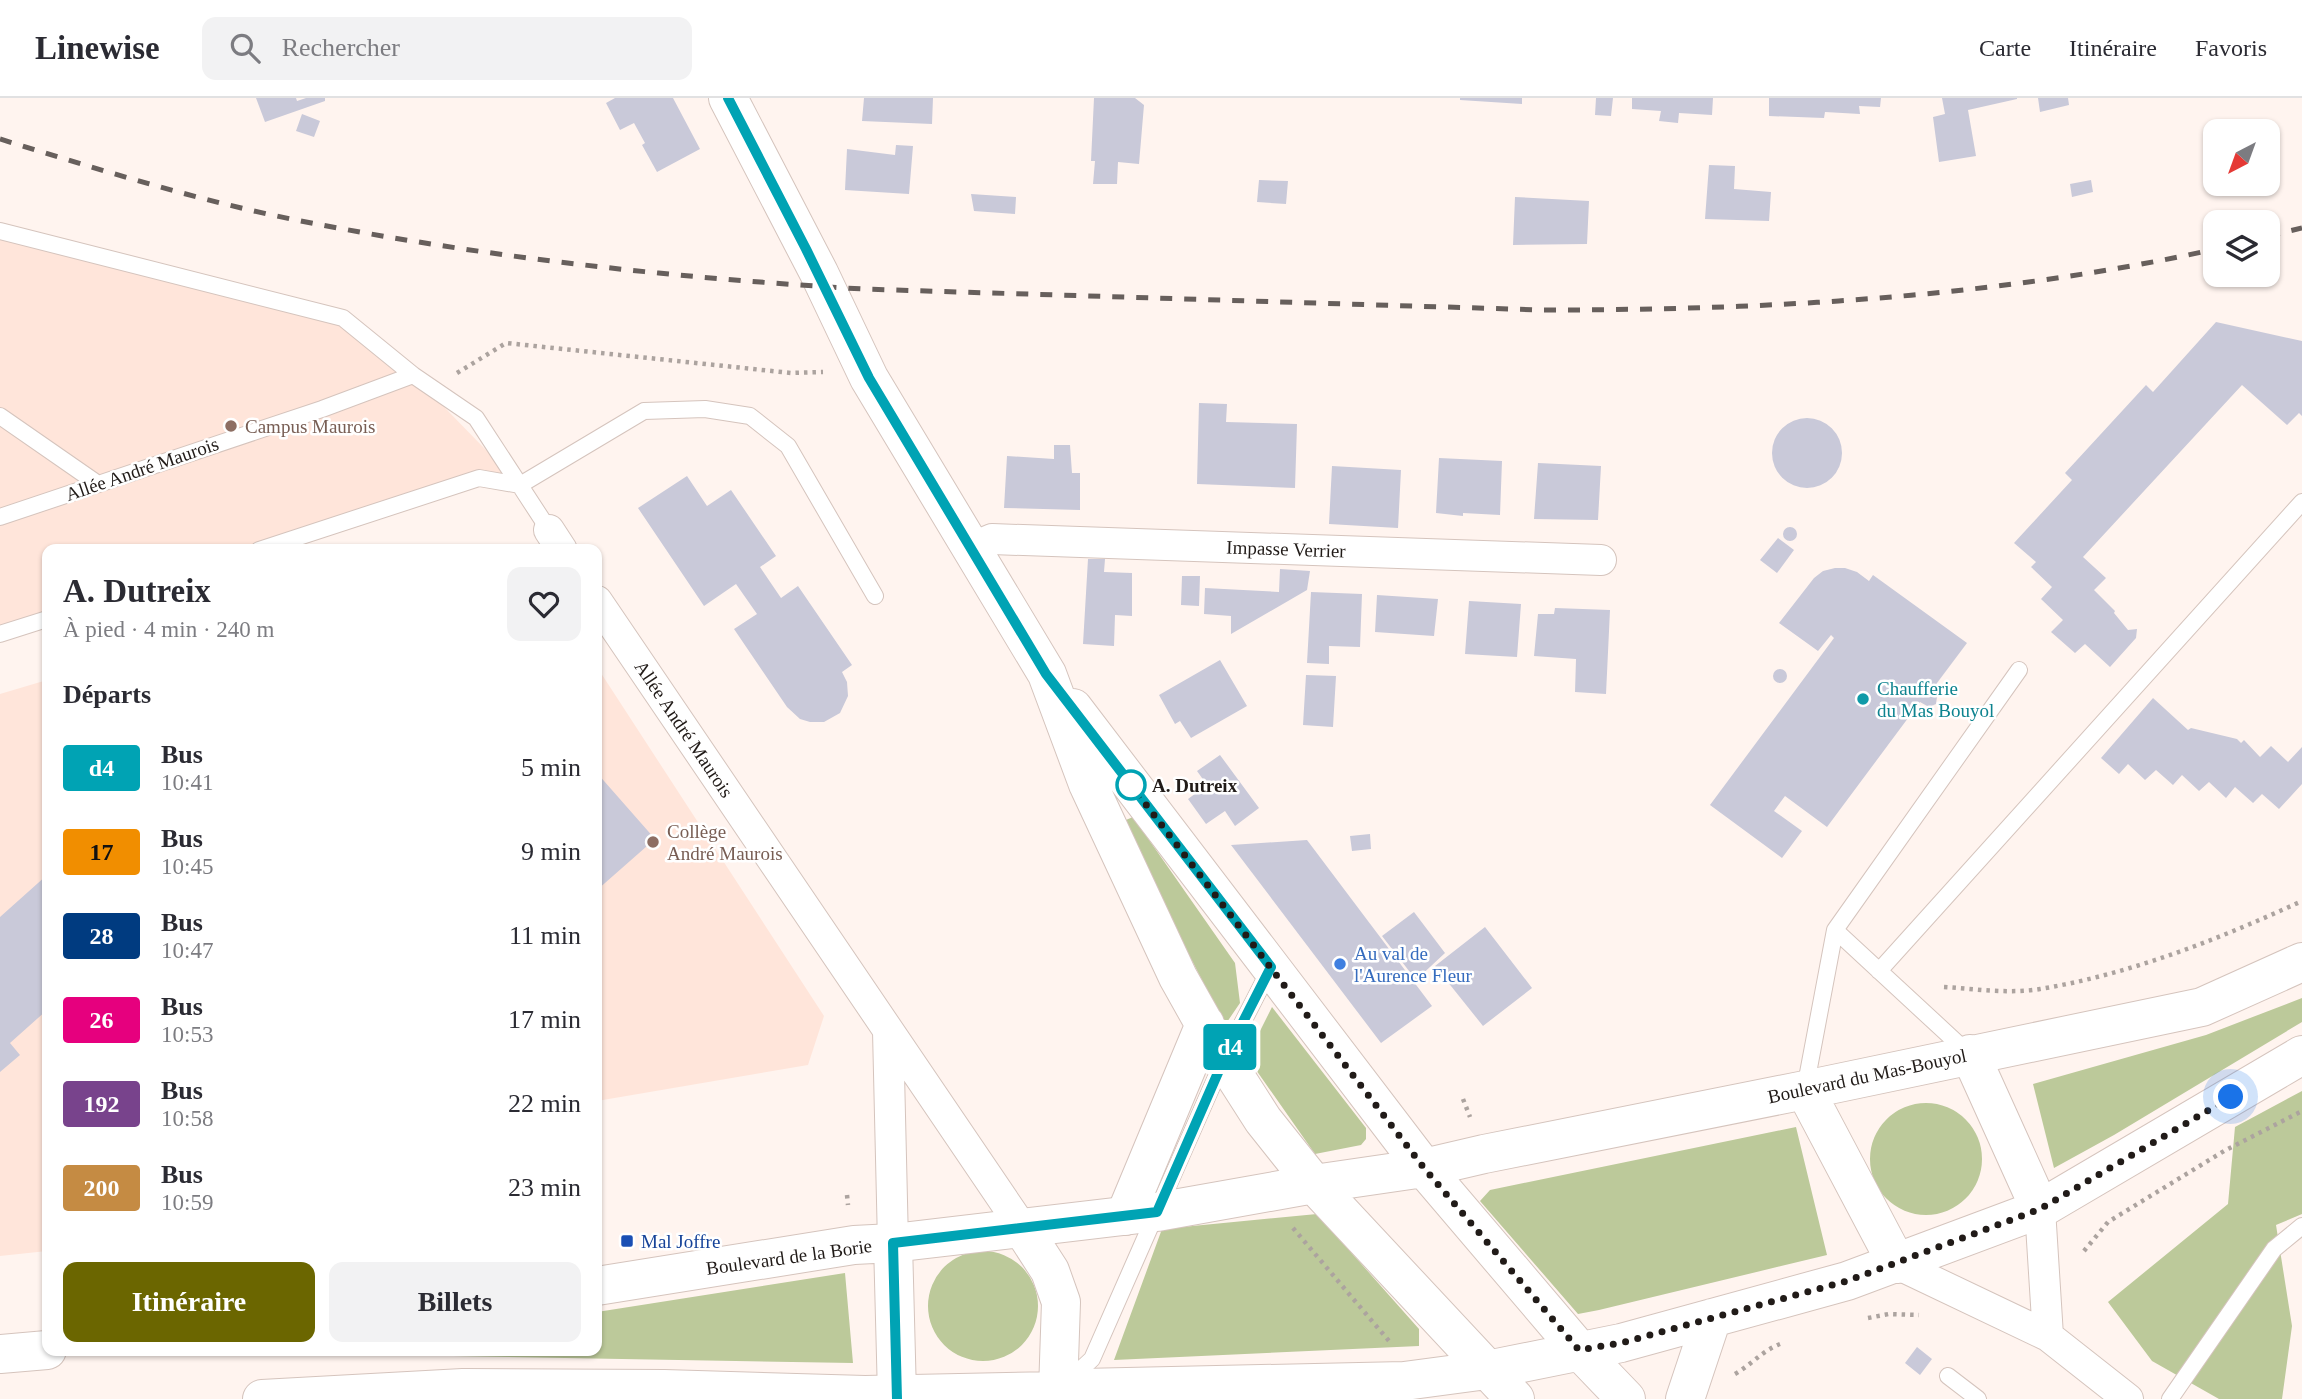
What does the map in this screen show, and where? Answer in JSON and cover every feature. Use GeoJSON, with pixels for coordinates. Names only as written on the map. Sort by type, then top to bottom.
{"type":"FeatureCollection","features":[{"type":"Feature","properties":{"kind":"main road"},"geometry":{"type":"LineString","coordinates":[[727,98],[806,249],[869,378],[1046,674],[1424,1168],[1579,1350],[1626,1399]]}},
{"type":"Feature","properties":{"kind":"main road"},"geometry":{"type":"LineString","coordinates":[[1046,674],[1088,784],[1139,896],[1178,976],[1224,1059],[1263,1120],[1314,1184],[1515,1399]]}},
{"type":"Feature","properties":{"kind":"main road","name":"Boulevard du Mas-Bouyol"},"geometry":{"type":"LineString","coordinates":[[1314,1184],[1424,1168],[2202,1007],[2302,961]]}},
{"type":"Feature","properties":{"kind":"main road"},"geometry":{"type":"LineString","coordinates":[[1141,1214],[1205,1024]]}},
{"type":"Feature","properties":{"kind":"main road"},"geometry":{"type":"LineString","coordinates":[[1970,1054],[2040,1209]]}},
{"type":"Feature","properties":{"kind":"main road"},"geometry":{"type":"LineString","coordinates":[[262,1399],[463,1388],[897,1397],[1054,1395],[1082,1388],[1404,1381],[1487,1370],[1621,1343],[1847,1281],[2040,1209],[2302,1055]]}},
{"type":"Feature","properties":{"kind":"main road"},"geometry":{"type":"LineString","coordinates":[[1805,1090],[1897,1264]]}},
{"type":"Feature","properties":{"kind":"main road","name":"Boulevard de la Borie"},"geometry":{"type":"LineString","coordinates":[[602,1285],[854,1245],[893,1243],[1141,1214],[1314,1184]]}},
{"type":"Feature","properties":{"kind":"main road","name":"Allée André Maurois"},"geometry":{"type":"LineString","coordinates":[[1021,1226],[1050,1271],[1062,1302],[1054,1395]]}},
{"type":"Feature","properties":{"kind":"main road"},"geometry":{"type":"LineString","coordinates":[[893,1243],[897,1397]]}},
{"type":"Feature","properties":{"kind":"main road"},"geometry":{"type":"LineString","coordinates":[[1685,1399],[1712,1318]]}},
{"type":"Feature","properties":{"kind":"main road"},"geometry":{"type":"LineString","coordinates":[[0,1354],[42,1350]]}},
{"type":"Feature","properties":{"kind":"street","name":"Impasse Verrier"},"geometry":{"type":"LineString","coordinates":[[972,547],[992,539],[1601,560]]}},
{"type":"Feature","properties":{"kind":"street","name":"Allée André Maurois"},"geometry":{"type":"LineString","coordinates":[[602,608],[1021,1226]]}},
{"type":"Feature","properties":{"kind":"street"},"geometry":{"type":"LineString","coordinates":[[888,1031],[893,1243]]}},
{"type":"Feature","properties":{"kind":"street"},"geometry":{"type":"LineString","coordinates":[[2040,1209],[2048,1336]]}},
{"type":"Feature","properties":{"kind":"street"},"geometry":{"type":"LineString","coordinates":[[1897,1264],[2048,1336],[2128,1399]]}},
{"type":"Feature","properties":{"kind":"lane"},"geometry":{"type":"LineString","coordinates":[[0,231],[343,318],[413,375],[476,418],[556,540]]}},
{"type":"Feature","properties":{"kind":"lane","name":"Allée André Maurois"},"geometry":{"type":"LineString","coordinates":[[0,517],[322,409],[413,375]]}},
{"type":"Feature","properties":{"kind":"lane"},"geometry":{"type":"LineString","coordinates":[[277,544],[480,478],[520,485],[644,411],[705,410],[750,416],[788,446],[875,596]]}},
{"type":"Feature","properties":{"kind":"lane"},"geometry":{"type":"LineString","coordinates":[[0,415],[98,484]]}},
{"type":"Feature","properties":{"kind":"lane"},"geometry":{"type":"LineString","coordinates":[[1879,971],[2302,502]]}},
{"type":"Feature","properties":{"kind":"lane"},"geometry":{"type":"LineString","coordinates":[[0,634],[42,621]]}},
{"type":"Feature","properties":{"kind":"lane"},"geometry":{"type":"LineString","coordinates":[[1805,1090],[1835,930],[2019,670]]}},
{"type":"Feature","properties":{"kind":"lane"},"geometry":{"type":"LineString","coordinates":[[1835,930],[1970,1054]]}},
{"type":"Feature","properties":{"kind":"lane"},"geometry":{"type":"LineString","coordinates":[[1054,1395],[1092,1359],[1141,1214],[1271,967]]}},
{"type":"Feature","properties":{"kind":"lane"},"geometry":{"type":"LineString","coordinates":[[2170,1399],[2274,1249],[2302,1226]]}},
{"type":"Feature","properties":{"kind":"lane"},"geometry":{"type":"LineString","coordinates":[[1948,1376],[1979,1399]]}},
{"type":"Feature","properties":{"kind":"path"},"geometry":{"type":"LineString","coordinates":[[431,388],[506,343],[791,373],[822,372],[869,378]]}},
{"type":"Feature","properties":{"kind":"path"},"geometry":{"type":"LineString","coordinates":[[1944,987],[2014,991],[2040,989],[2127,969],[2236,932],[2302,901]]}},
{"type":"Feature","properties":{"kind":"path"},"geometry":{"type":"LineString","coordinates":[[1463,1099],[1471,1121]]}},
{"type":"Feature","properties":{"kind":"path"},"geometry":{"type":"LineString","coordinates":[[2084,1251],[2108,1222],[2224,1151],[2302,1111]]}},
{"type":"Feature","properties":{"kind":"path"},"geometry":{"type":"LineString","coordinates":[[847,1195],[849,1210]]}},
{"type":"Feature","properties":{"kind":"path"},"geometry":{"type":"LineString","coordinates":[[1293,1227],[1394,1347]]}},
{"type":"Feature","properties":{"kind":"path"},"geometry":{"type":"LineString","coordinates":[[1859,1320],[1889,1314],[1925,1314]]}},
{"type":"Feature","properties":{"kind":"path"},"geometry":{"type":"LineString","coordinates":[[1728,1378],[1785,1341]]}},
{"type":"Feature","properties":{"kind":"shaded area","name":"Campus Maurois"},"geometry":{"type":"Polygon","coordinates":[[[0,231],[343,318],[413,375],[520,485],[479,478],[274,544],[42,544],[42,621],[0,634],[0,231]]]}},
{"type":"Feature","properties":{"kind":"shaded area","name":"Collège André Maurois"},"geometry":{"type":"Polygon","coordinates":[[[602,675],[824,1016],[808,1065],[602,1100],[602,675]]]}},
{"type":"Feature","properties":{"kind":"shaded area"},"geometry":{"type":"Polygon","coordinates":[[[42,681],[42,1252],[0,1256],[0,694],[42,681]]]}},
{"type":"Feature","properties":{"kind":"green space"},"geometry":{"type":"Polygon","coordinates":[[[1133,817],[1235,963],[1240,1003],[1225,1025],[1121,822],[1133,817]]]}},
{"type":"Feature","properties":{"kind":"green space"},"geometry":{"type":"Polygon","coordinates":[[[2302,998],[2302,1022],[2054,1168],[2033,1084],[2206,1035],[2302,998]]]}},
{"type":"Feature","properties":{"kind":"green space"},"geometry":{"type":"Polygon","coordinates":[[[1272,1007],[1366,1128],[1366,1139],[1361,1145],[1315,1154],[1247,1057],[1272,1007]]]}},
{"type":"Feature","properties":{"kind":"green space"},"geometry":{"type":"Polygon","coordinates":[[[2302,1091],[2302,1214],[2276,1225],[2292,1326],[2282,1399],[2219,1399],[2152,1361],[2108,1302],[2228,1204],[2235,1127],[2302,1091]]]}},
{"type":"Feature","properties":{"kind":"green space"},"geometry":{"type":"Polygon","coordinates":[[[1926,1103],[1948,1107],[1966,1119],[1978,1137],[1982,1159],[1978,1181],[1966,1199],[1948,1211],[1926,1215],[1904,1211],[1886,1199],[1874,1181],[1870,1159],[1874,1137],[1886,1119],[1904,1107],[1926,1103]]]}},
{"type":"Feature","properties":{"kind":"green space"},"geometry":{"type":"Polygon","coordinates":[[[1796,1127],[1827,1255],[1599,1310],[1578,1314],[1480,1201],[1490,1190],[1796,1127]]]}},
{"type":"Feature","properties":{"kind":"green space"},"geometry":{"type":"Polygon","coordinates":[[[1317,1214],[1419,1329],[1419,1346],[1114,1360],[1162,1229],[1317,1214]]]}},
{"type":"Feature","properties":{"kind":"green space"},"geometry":{"type":"Polygon","coordinates":[[[983,1251],[1004,1255],[1022,1267],[1034,1285],[1038,1306],[1034,1327],[1022,1345],[1004,1357],[983,1361],[962,1357],[944,1345],[932,1327],[928,1306],[932,1285],[944,1267],[962,1255],[983,1251]]]}},
{"type":"Feature","properties":{"kind":"green space"},"geometry":{"type":"Polygon","coordinates":[[[845,1273],[853,1363],[454,1356],[602,1356],[602,1311],[845,1273]]]}},
{"type":"Feature","properties":{"kind":"building"},"geometry":{"type":"Polygon","coordinates":[[[256,98],[296,98],[297,101],[325,98],[325,101],[265,122],[256,98]]]}},
{"type":"Feature","properties":{"kind":"building"},"geometry":{"type":"Polygon","coordinates":[[[615,98],[673,98],[700,149],[657,172],[642,145],[645,143],[634,123],[620,130],[606,103],[615,98]]]}},
{"type":"Feature","properties":{"kind":"building"},"geometry":{"type":"Polygon","coordinates":[[[864,98],[933,98],[932,124],[862,121],[864,98]]]}},
{"type":"Feature","properties":{"kind":"building"},"geometry":{"type":"Polygon","coordinates":[[[1094,98],[1135,98],[1144,105],[1139,164],[1118,162],[1117,184],[1093,184],[1095,161],[1091,161],[1094,98]]]}},
{"type":"Feature","properties":{"kind":"building"},"geometry":{"type":"Polygon","coordinates":[[[1522,98],[1522,104],[1460,100],[1522,98]]]}},
{"type":"Feature","properties":{"kind":"building"},"geometry":{"type":"Polygon","coordinates":[[[1596,98],[1613,98],[1611,116],[1595,115],[1596,98]]]}},
{"type":"Feature","properties":{"kind":"building"},"geometry":{"type":"Polygon","coordinates":[[[1632,98],[1713,98],[1712,115],[1679,113],[1678,123],[1659,121],[1661,111],[1632,109],[1632,98]]]}},
{"type":"Feature","properties":{"kind":"building"},"geometry":{"type":"Polygon","coordinates":[[[1769,98],[1881,98],[1880,107],[1859,106],[1860,114],[1825,112],[1824,118],[1769,116],[1769,98]]]}},
{"type":"Feature","properties":{"kind":"building"},"geometry":{"type":"Polygon","coordinates":[[[1942,98],[2017,99],[1968,110],[1976,156],[1939,162],[1933,117],[1945,114],[1942,98]]]}},
{"type":"Feature","properties":{"kind":"building"},"geometry":{"type":"Polygon","coordinates":[[[2038,98],[2068,98],[2069,105],[2040,112],[2038,98]]]}},
{"type":"Feature","properties":{"kind":"building"},"geometry":{"type":"Polygon","coordinates":[[[302,114],[320,121],[314,137],[296,131],[302,114]]]}},
{"type":"Feature","properties":{"kind":"building"},"geometry":{"type":"Polygon","coordinates":[[[896,145],[913,146],[909,194],[845,190],[847,149],[895,155],[896,145]]]}},
{"type":"Feature","properties":{"kind":"building"},"geometry":{"type":"Polygon","coordinates":[[[1709,165],[1735,166],[1734,189],[1771,192],[1769,221],[1705,219],[1709,165]]]}},
{"type":"Feature","properties":{"kind":"building"},"geometry":{"type":"Polygon","coordinates":[[[1259,180],[1288,181],[1286,204],[1257,202],[1259,180]]]}},
{"type":"Feature","properties":{"kind":"building"},"geometry":{"type":"Polygon","coordinates":[[[2091,180],[2093,192],[2072,197],[2070,184],[2091,180]]]}},
{"type":"Feature","properties":{"kind":"building"},"geometry":{"type":"Polygon","coordinates":[[[971,194],[1016,197],[1015,214],[974,211],[971,194]]]}},
{"type":"Feature","properties":{"kind":"building"},"geometry":{"type":"Polygon","coordinates":[[[1515,197],[1589,201],[1587,244],[1513,245],[1515,197]]]}},
{"type":"Feature","properties":{"kind":"building"},"geometry":{"type":"Polygon","coordinates":[[[2216,322],[2302,341],[2302,416],[2299,413],[2287,425],[2242,385],[2083,557],[2106,578],[2094,590],[2115,611],[2128,630],[2137,629],[2136,638],[2110,667],[2085,644],[2075,653],[2051,632],[2063,620],[2041,599],[2052,587],[2031,567],[2036,562],[2014,543],[2072,480],[2065,473],[2146,385],[2153,392],[2216,322]]]}},
{"type":"Feature","properties":{"kind":"building"},"geometry":{"type":"Polygon","coordinates":[[[1199,403],[1227,404],[1226,422],[1297,424],[1295,488],[1197,484],[1199,403]]]}},
{"type":"Feature","properties":{"kind":"building"},"geometry":{"type":"Polygon","coordinates":[[[1814,418],[1827,424],[1836,433],[1840,439],[1840,467],[1832,478],[1821,486],[1800,488],[1782,478],[1774,467],[1772,446],[1782,428],[1793,420],[1814,418]]]}},
{"type":"Feature","properties":{"kind":"building"},"geometry":{"type":"Polygon","coordinates":[[[1054,445],[1070,445],[1072,473],[1080,473],[1080,510],[1004,508],[1007,456],[1054,459],[1054,445]]]}},
{"type":"Feature","properties":{"kind":"building"},"geometry":{"type":"Polygon","coordinates":[[[1439,458],[1502,461],[1500,515],[1463,513],[1463,516],[1436,513],[1439,458]]]}},
{"type":"Feature","properties":{"kind":"building"},"geometry":{"type":"Polygon","coordinates":[[[1538,463],[1601,466],[1598,520],[1534,519],[1538,463]]]}},
{"type":"Feature","properties":{"kind":"building"},"geometry":{"type":"Polygon","coordinates":[[[1332,466],[1401,470],[1398,528],[1329,524],[1332,466]]]}},
{"type":"Feature","properties":{"kind":"building"},"geometry":{"type":"Polygon","coordinates":[[[687,476],[707,506],[731,490],[776,556],[760,567],[781,598],[798,586],[852,665],[842,672],[847,682],[848,696],[840,713],[824,722],[810,722],[800,719],[787,707],[734,629],[757,614],[736,584],[704,606],[638,508],[687,476]]]}},
{"type":"Feature","properties":{"kind":"building"},"geometry":{"type":"Polygon","coordinates":[[[1787,527],[1793,527],[1797,534],[1793,541],[1787,541],[1783,537],[1783,531],[1787,527]]]}},
{"type":"Feature","properties":{"kind":"building"},"geometry":{"type":"Polygon","coordinates":[[[1778,538],[1794,550],[1777,573],[1760,560],[1778,538]]]}},
{"type":"Feature","properties":{"kind":"building"},"geometry":{"type":"Polygon","coordinates":[[[1088,559],[1105,559],[1104,572],[1132,573],[1132,616],[1115,615],[1114,646],[1083,644],[1088,559]]]}},
{"type":"Feature","properties":{"kind":"building","name":"Chaufferie du Mas Bouyol"},"geometry":{"type":"Polygon","coordinates":[[[1835,568],[1857,572],[1869,581],[1873,575],[1967,643],[1931,691],[1937,697],[1936,704],[1929,707],[1920,702],[1827,827],[1785,796],[1774,811],[1802,831],[1782,858],[1710,805],[1834,638],[1831,635],[1818,651],[1779,623],[1814,578],[1823,571],[1835,568]]]}},
{"type":"Feature","properties":{"kind":"building"},"geometry":{"type":"Polygon","coordinates":[[[1280,569],[1310,571],[1307,590],[1231,634],[1231,616],[1204,614],[1205,588],[1279,592],[1280,569]]]}},
{"type":"Feature","properties":{"kind":"building"},"geometry":{"type":"Polygon","coordinates":[[[1182,576],[1200,576],[1199,606],[1181,605],[1182,576]]]}},
{"type":"Feature","properties":{"kind":"building"},"geometry":{"type":"Polygon","coordinates":[[[1311,592],[1362,594],[1360,647],[1329,646],[1329,664],[1307,663],[1311,592]]]}},
{"type":"Feature","properties":{"kind":"building"},"geometry":{"type":"Polygon","coordinates":[[[1377,595],[1438,599],[1434,636],[1375,632],[1377,595]]]}},
{"type":"Feature","properties":{"kind":"building"},"geometry":{"type":"Polygon","coordinates":[[[1469,601],[1521,604],[1517,657],[1465,654],[1469,601]]]}},
{"type":"Feature","properties":{"kind":"building"},"geometry":{"type":"Polygon","coordinates":[[[1555,608],[1610,610],[1606,694],[1575,692],[1576,659],[1534,656],[1538,614],[1554,614],[1555,608]]]}},
{"type":"Feature","properties":{"kind":"building"},"geometry":{"type":"Polygon","coordinates":[[[1220,660],[1247,706],[1191,738],[1180,721],[1175,724],[1159,695],[1220,660]]]}},
{"type":"Feature","properties":{"kind":"building"},"geometry":{"type":"Polygon","coordinates":[[[1777,669],[1783,669],[1787,676],[1783,683],[1777,683],[1773,679],[1773,673],[1777,669]]]}},
{"type":"Feature","properties":{"kind":"building"},"geometry":{"type":"Polygon","coordinates":[[[1306,675],[1336,676],[1333,727],[1303,725],[1306,675]]]}},
{"type":"Feature","properties":{"kind":"building"},"geometry":{"type":"Polygon","coordinates":[[[2153,698],[2188,730],[2191,728],[2237,739],[2241,743],[2244,740],[2260,757],[2271,746],[2288,762],[2302,747],[2302,784],[2279,809],[2262,794],[2253,803],[2235,787],[2226,798],[2209,782],[2199,791],[2182,775],[2173,785],[2156,770],[2145,780],[2128,764],[2119,774],[2101,758],[2153,698]]]}},
{"type":"Feature","properties":{"kind":"building"},"geometry":{"type":"Polygon","coordinates":[[[1220,755],[1259,808],[1235,826],[1225,811],[1206,824],[1188,799],[1207,785],[1197,771],[1220,755]]]}},
{"type":"Feature","properties":{"kind":"building"},"geometry":{"type":"Polygon","coordinates":[[[602,779],[655,839],[602,886],[602,779]]]}},
{"type":"Feature","properties":{"kind":"building"},"geometry":{"type":"Polygon","coordinates":[[[1370,834],[1371,849],[1352,851],[1350,836],[1370,834]]]}},
{"type":"Feature","properties":{"kind":"building"},"geometry":{"type":"Polygon","coordinates":[[[1307,840],[1432,1006],[1381,1043],[1231,845],[1307,840]]]}},
{"type":"Feature","properties":{"kind":"building"},"geometry":{"type":"Polygon","coordinates":[[[42,879],[42,1014],[10,1043],[20,1055],[0,1072],[0,917],[42,879]]]}},
{"type":"Feature","properties":{"kind":"building"},"geometry":{"type":"Polygon","coordinates":[[[1414,912],[1445,953],[1416,980],[1382,936],[1414,912]]]}},
{"type":"Feature","properties":{"kind":"building"},"geometry":{"type":"Polygon","coordinates":[[[1485,927],[1532,988],[1483,1026],[1435,966],[1485,927]]]}},
{"type":"Feature","properties":{"kind":"building"},"geometry":{"type":"Polygon","coordinates":[[[1917,1347],[1932,1359],[1920,1375],[1905,1363],[1917,1347]]]}},
{"type":"Feature","properties":{"kind":"railway"},"geometry":{"type":"LineString","coordinates":[[0,139],[221,203],[366,233],[578,264],[720,279],[863,289],[1541,310],[1711,307],[1795,304],[1964,290],[2133,266],[2203,252]]}},
{"type":"Feature","properties":{"kind":"railway"},"geometry":{"type":"LineString","coordinates":[[2280,233],[2302,228]]}},
{"type":"Feature","properties":{"kind":"bus line","name":"d4"},"geometry":{"type":"LineString","coordinates":[[728,98],[869,378],[1046,674],[1271,967],[1224,1059],[1157,1212],[893,1243],[897,1399]]}},
{"type":"Feature","properties":{"kind":"place","name":"Campus Maurois"},"geometry":{"type":"Point","coordinates":[231,426]}},
{"type":"Feature","properties":{"kind":"place","name":"Chaufferie du Mas Bouyol"},"geometry":{"type":"Point","coordinates":[1863,699]}},
{"type":"Feature","properties":{"kind":"place","name":"A. Dutreix"},"geometry":{"type":"Point","coordinates":[1131,785]}},
{"type":"Feature","properties":{"kind":"place","name":"Collège André Maurois"},"geometry":{"type":"Point","coordinates":[653,842]}},
{"type":"Feature","properties":{"kind":"place","name":"Au val de l'Aurence Fleur"},"geometry":{"type":"Point","coordinates":[1340,964]}},
{"type":"Feature","properties":{"kind":"place","name":"Mal Joffre"},"geometry":{"type":"Point","coordinates":[627,1241]}},
{"type":"Feature","properties":{"kind":"route"},"geometry":{"type":"LineString","coordinates":[[1131,785],[1424,1168],[1579,1350],[1621,1343],[1847,1281],[2040,1209],[2231,1097]]}}]}
